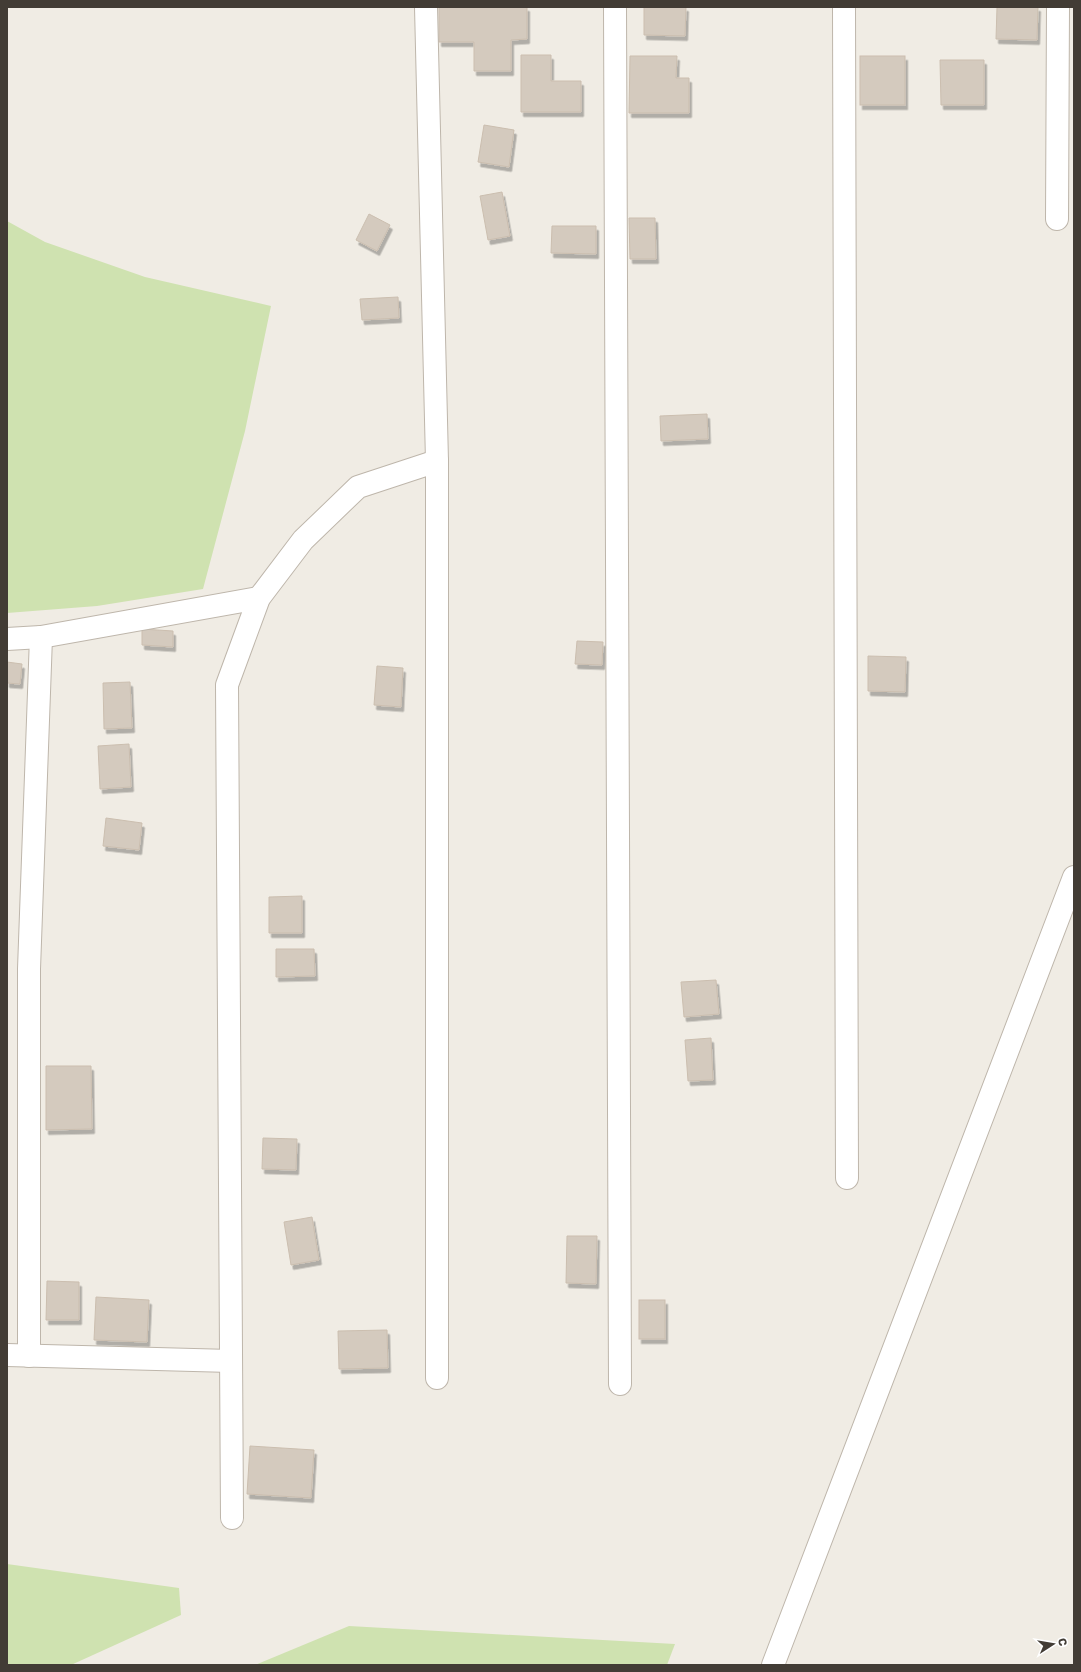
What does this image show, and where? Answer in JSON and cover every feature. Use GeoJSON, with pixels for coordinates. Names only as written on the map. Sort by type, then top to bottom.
{"type":"FeatureCollection","features":[{"type":"Feature","properties":{"kind":"street"},"geometry":{"type":"LineString","coordinates":[[426,7],[437,461],[436,1378]]}},
{"type":"Feature","properties":{"kind":"street"},"geometry":{"type":"LineString","coordinates":[[616,7],[620,1384]]}},
{"type":"Feature","properties":{"kind":"street"},"geometry":{"type":"LineString","coordinates":[[844,7],[847,1178]]}},
{"type":"Feature","properties":{"kind":"street"},"geometry":{"type":"LineString","coordinates":[[1058,7],[1058,219]]}},
{"type":"Feature","properties":{"kind":"street"},"geometry":{"type":"LineString","coordinates":[[232,1518],[226,685],[259,598],[303,540],[358,487],[437,461]]}},
{"type":"Feature","properties":{"kind":"street"},"geometry":{"type":"LineString","coordinates":[[7,639],[41,637],[259,598]]}},
{"type":"Feature","properties":{"kind":"street"},"geometry":{"type":"LineString","coordinates":[[29,1356],[29,969],[41,637]]}},
{"type":"Feature","properties":{"kind":"street"},"geometry":{"type":"LineString","coordinates":[[773,1665],[1074,877]]}},
{"type":"Feature","properties":{"kind":"street"},"geometry":{"type":"LineString","coordinates":[[7,1355],[231,1361]]}},
{"type":"Feature","properties":{"kind":"green space"},"geometry":{"type":"Polygon","coordinates":[[[7,221],[45,242],[145,277],[271,306],[245,431],[203,589],[97,606],[7,613],[7,221]]]}},
{"type":"Feature","properties":{"kind":"green space"},"geometry":{"type":"Polygon","coordinates":[[[7,1564],[179,1588],[181,1615],[71,1665],[7,1665],[7,1564]]]}},
{"type":"Feature","properties":{"kind":"green space"},"geometry":{"type":"Polygon","coordinates":[[[349,1626],[675,1644],[667,1665],[255,1665],[349,1626]]]}},
{"type":"Feature","properties":{"kind":"building"},"geometry":{"type":"Polygon","coordinates":[[[439,7],[527,7],[527,39],[511,40],[511,71],[474,71],[474,42],[439,42],[439,7]]]}},
{"type":"Feature","properties":{"kind":"building"},"geometry":{"type":"Polygon","coordinates":[[[644,7],[686,7],[685,36],[644,35],[644,7]]]}},
{"type":"Feature","properties":{"kind":"building"},"geometry":{"type":"Polygon","coordinates":[[[997,7],[1038,7],[1037,40],[996,39],[997,7]]]}},
{"type":"Feature","properties":{"kind":"building"},"geometry":{"type":"Polygon","coordinates":[[[521,55],[551,55],[551,81],[581,81],[581,112],[521,112],[521,55]]]}},
{"type":"Feature","properties":{"kind":"building"},"geometry":{"type":"Polygon","coordinates":[[[630,56],[677,56],[676,78],[689,78],[689,113],[629,113],[630,56]]]}},
{"type":"Feature","properties":{"kind":"building"},"geometry":{"type":"Polygon","coordinates":[[[860,56],[905,56],[905,105],[860,105],[860,56]]]}},
{"type":"Feature","properties":{"kind":"building"},"geometry":{"type":"Polygon","coordinates":[[[940,60],[984,60],[984,105],[941,105],[940,60]]]}},
{"type":"Feature","properties":{"kind":"building"},"geometry":{"type":"Polygon","coordinates":[[[484,125],[514,130],[509,167],[478,162],[484,125]]]}},
{"type":"Feature","properties":{"kind":"building"},"geometry":{"type":"Polygon","coordinates":[[[502,192],[510,236],[488,240],[480,196],[502,192]]]}},
{"type":"Feature","properties":{"kind":"building"},"geometry":{"type":"Polygon","coordinates":[[[369,214],[390,225],[377,251],[356,240],[369,214]]]}},
{"type":"Feature","properties":{"kind":"building"},"geometry":{"type":"Polygon","coordinates":[[[629,218],[655,218],[656,259],[630,259],[629,218]]]}},
{"type":"Feature","properties":{"kind":"building"},"geometry":{"type":"Polygon","coordinates":[[[552,226],[596,226],[596,254],[551,253],[552,226]]]}},
{"type":"Feature","properties":{"kind":"building"},"geometry":{"type":"Polygon","coordinates":[[[398,297],[399,318],[362,320],[360,299],[398,297]]]}},
{"type":"Feature","properties":{"kind":"building"},"geometry":{"type":"Polygon","coordinates":[[[707,414],[708,439],[661,441],[660,416],[707,414]]]}},
{"type":"Feature","properties":{"kind":"building"},"geometry":{"type":"Polygon","coordinates":[[[142,629],[173,631],[173,647],[142,645],[142,629]]]}},
{"type":"Feature","properties":{"kind":"building"},"geometry":{"type":"Polygon","coordinates":[[[577,641],[603,642],[602,665],[575,664],[577,641]]]}},
{"type":"Feature","properties":{"kind":"building"},"geometry":{"type":"Polygon","coordinates":[[[868,656],[906,657],[905,692],[868,691],[868,656]]]}},
{"type":"Feature","properties":{"kind":"building"},"geometry":{"type":"Polygon","coordinates":[[[7,662],[22,664],[20,684],[7,683],[7,662]]]}},
{"type":"Feature","properties":{"kind":"building"},"geometry":{"type":"Polygon","coordinates":[[[377,666],[403,668],[401,707],[374,705],[377,666]]]}},
{"type":"Feature","properties":{"kind":"building"},"geometry":{"type":"Polygon","coordinates":[[[130,682],[132,728],[104,729],[103,683],[130,682]]]}},
{"type":"Feature","properties":{"kind":"building"},"geometry":{"type":"Polygon","coordinates":[[[129,744],[131,787],[100,789],[98,746],[129,744]]]}},
{"type":"Feature","properties":{"kind":"building"},"geometry":{"type":"Polygon","coordinates":[[[106,818],[142,823],[139,850],[103,846],[106,818]]]}},
{"type":"Feature","properties":{"kind":"building"},"geometry":{"type":"Polygon","coordinates":[[[302,896],[302,933],[269,933],[269,897],[302,896]]]}},
{"type":"Feature","properties":{"kind":"building"},"geometry":{"type":"Polygon","coordinates":[[[276,949],[314,949],[315,976],[276,977],[276,949]]]}},
{"type":"Feature","properties":{"kind":"building"},"geometry":{"type":"Polygon","coordinates":[[[716,980],[719,1014],[684,1017],[681,982],[716,980]]]}},
{"type":"Feature","properties":{"kind":"building"},"geometry":{"type":"Polygon","coordinates":[[[711,1038],[713,1080],[688,1081],[685,1040],[711,1038]]]}},
{"type":"Feature","properties":{"kind":"building"},"geometry":{"type":"Polygon","coordinates":[[[46,1066],[91,1066],[92,1129],[46,1130],[46,1066]]]}},
{"type":"Feature","properties":{"kind":"building"},"geometry":{"type":"Polygon","coordinates":[[[263,1138],[297,1139],[296,1170],[262,1169],[263,1138]]]}},
{"type":"Feature","properties":{"kind":"building"},"geometry":{"type":"Polygon","coordinates":[[[312,1217],[319,1260],[291,1265],[284,1222],[312,1217]]]}},
{"type":"Feature","properties":{"kind":"building"},"geometry":{"type":"Polygon","coordinates":[[[567,1236],[597,1236],[596,1284],[566,1283],[567,1236]]]}},
{"type":"Feature","properties":{"kind":"building"},"geometry":{"type":"Polygon","coordinates":[[[47,1281],[79,1282],[79,1320],[46,1320],[47,1281]]]}},
{"type":"Feature","properties":{"kind":"building"},"geometry":{"type":"Polygon","coordinates":[[[96,1297],[149,1300],[147,1342],[94,1340],[96,1297]]]}},
{"type":"Feature","properties":{"kind":"building"},"geometry":{"type":"Polygon","coordinates":[[[639,1300],[665,1300],[665,1339],[639,1339],[639,1300]]]}},
{"type":"Feature","properties":{"kind":"building"},"geometry":{"type":"Polygon","coordinates":[[[387,1330],[388,1368],[339,1369],[338,1331],[387,1330]]]}},
{"type":"Feature","properties":{"kind":"building"},"geometry":{"type":"Polygon","coordinates":[[[250,1446],[314,1450],[311,1498],[247,1494],[250,1446]]]}}]}
